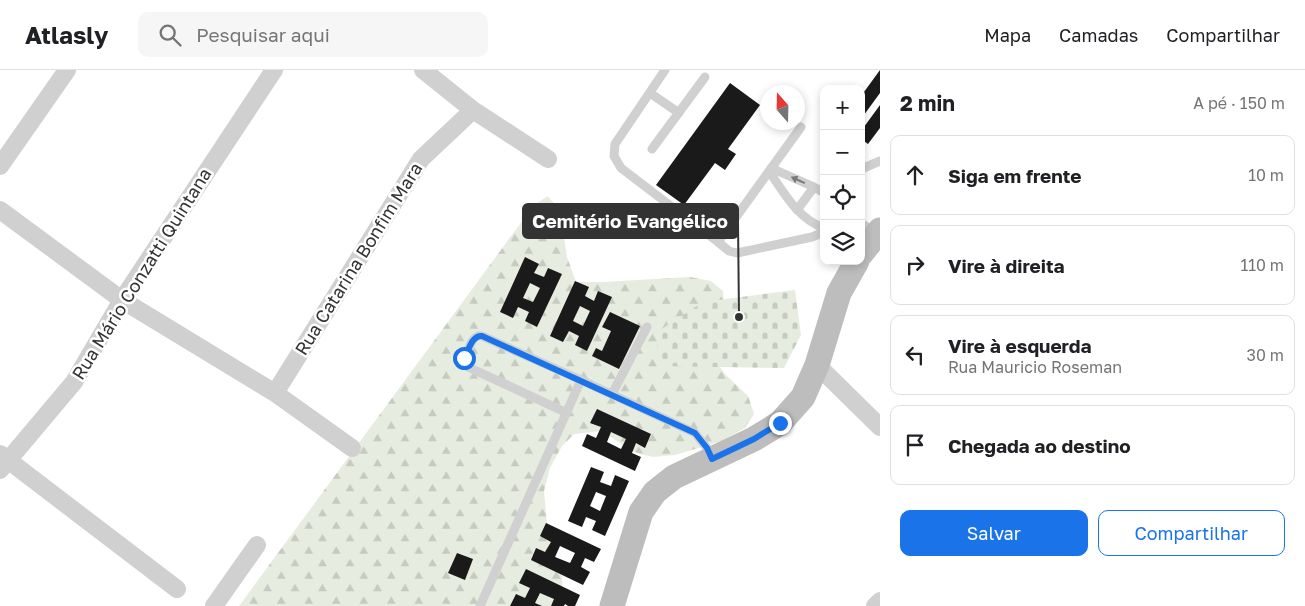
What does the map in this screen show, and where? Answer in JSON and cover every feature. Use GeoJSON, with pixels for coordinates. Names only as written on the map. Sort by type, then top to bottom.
{"type":"FeatureCollection","features":[{"type":"Feature","properties":{"kind":"main road"},"geometry":{"type":"LineString","coordinates":[[612,606],[642,512],[654,492],[674,477],[754,439],[780,423],[803,397],[817,365],[839,293],[855,265]]}},
{"type":"Feature","properties":{"kind":"street"},"geometry":{"type":"LineString","coordinates":[[0,166],[67,70]]}},
{"type":"Feature","properties":{"kind":"street","name":"Rua Mário Conzatti Quintana"},"geometry":{"type":"LineString","coordinates":[[3,461],[74,382],[122,300],[274,70]]}},
{"type":"Feature","properties":{"kind":"street"},"geometry":{"type":"LineString","coordinates":[[423,70],[473,110],[548,160]]}},
{"type":"Feature","properties":{"kind":"street","name":"Rua Catarina Bonfim Mara"},"geometry":{"type":"LineString","coordinates":[[275,393],[421,158],[473,110]]}},
{"type":"Feature","properties":{"kind":"street"},"geometry":{"type":"LineString","coordinates":[[0,210],[122,300],[275,393],[352,448]]}},
{"type":"Feature","properties":{"kind":"street"},"geometry":{"type":"LineString","coordinates":[[817,365],[880,427]]}},
{"type":"Feature","properties":{"kind":"street"},"geometry":{"type":"LineString","coordinates":[[3,461],[177,589]]}},
{"type":"Feature","properties":{"kind":"street"},"geometry":{"type":"LineString","coordinates":[[214,606],[257,544]]}},
{"type":"Feature","properties":{"kind":"street"},"geometry":{"type":"LineString","coordinates":[[875,606],[880,602]]}},
{"type":"Feature","properties":{"kind":"lane"},"geometry":{"type":"LineString","coordinates":[[665,70],[615,144],[614,156],[621,168],[729,251],[737,253],[820,234]]}},
{"type":"Feature","properties":{"kind":"lane"},"geometry":{"type":"LineString","coordinates":[[652,150],[705,77]]}},
{"type":"Feature","properties":{"kind":"lane"},"geometry":{"type":"LineString","coordinates":[[650,93],[679,114]]}},
{"type":"Feature","properties":{"kind":"lane"},"geometry":{"type":"LineString","coordinates":[[718,242],[798,130]]}},
{"type":"Feature","properties":{"kind":"lane"},"geometry":{"type":"LineString","coordinates":[[865,168],[880,161]]}},
{"type":"Feature","properties":{"kind":"lane"},"geometry":{"type":"LineString","coordinates":[[770,170],[820,191]]}},
{"type":"Feature","properties":{"kind":"lane"},"geometry":{"type":"LineString","coordinates":[[770,170],[797,210],[809,221],[820,226]]}},
{"type":"Feature","properties":{"kind":"lane"},"geometry":{"type":"LineString","coordinates":[[797,210],[814,187]]}},
{"type":"Feature","properties":{"kind":"lane"},"geometry":{"type":"LineString","coordinates":[[612,394],[647,327]]}},
{"type":"Feature","properties":{"kind":"lane"},"geometry":{"type":"LineString","coordinates":[[566,412],[468,367],[465,364],[464,358],[474,338],[482,336],[695,433],[707,448],[712,459]]}},
{"type":"Feature","properties":{"kind":"lane"},"geometry":{"type":"LineString","coordinates":[[480,606],[581,380]]}},
{"type":"Feature","properties":{"kind":"green space"},"geometry":{"type":"Polygon","coordinates":[[[548,196],[560,212],[567,257],[576,282],[690,277],[711,281],[723,291],[724,303],[712,356],[725,374],[748,396],[754,414],[745,428],[722,441],[675,455],[653,457],[634,452],[601,431],[574,434],[562,446],[550,468],[544,491],[547,524],[562,576],[562,606],[239,606],[534,205],[548,196]]]}},
{"type":"Feature","properties":{"kind":"green space"},"geometry":{"type":"Polygon","coordinates":[[[795,290],[801,335],[784,368],[658,366],[657,332],[703,302],[795,290]]]}},
{"type":"Feature","properties":{"kind":"building"},"geometry":{"type":"Polygon","coordinates":[[[880,70],[880,93],[865,114],[865,91],[880,70]]]}},
{"type":"Feature","properties":{"kind":"building"},"geometry":{"type":"Polygon","coordinates":[[[730,83],[760,105],[728,149],[736,154],[725,170],[715,163],[684,205],[656,185],[730,83]]]}},
{"type":"Feature","properties":{"kind":"building"},"geometry":{"type":"Polygon","coordinates":[[[880,105],[880,128],[868,144],[865,142],[865,126],[880,105]]]}},
{"type":"Feature","properties":{"kind":"building"},"geometry":{"type":"Polygon","coordinates":[[[525,257],[539,264],[534,273],[544,277],[548,268],[562,274],[537,327],[525,321],[529,312],[518,307],[513,318],[500,312],[525,257]],[[530,283],[523,298],[533,302],[540,288],[530,283]]]}},
{"type":"Feature","properties":{"kind":"building"},"geometry":{"type":"Polygon","coordinates":[[[575,281],[589,287],[585,296],[594,301],[598,291],[612,297],[587,351],[575,345],[579,336],[569,331],[563,342],[550,336],[575,281]],[[580,306],[573,321],[583,326],[590,311],[580,306]]]}},
{"type":"Feature","properties":{"kind":"building"},"geometry":{"type":"Polygon","coordinates":[[[610,312],[640,326],[619,369],[592,356],[596,348],[602,351],[611,331],[602,327],[610,312]]]}},
{"type":"Feature","properties":{"kind":"building"},"geometry":{"type":"Polygon","coordinates":[[[597,409],[651,434],[645,448],[636,443],[632,453],[641,457],[635,471],[582,446],[587,434],[596,438],[601,427],[590,423],[597,409]],[[611,432],[607,442],[621,449],[626,439],[611,432]]]}},
{"type":"Feature","properties":{"kind":"building"},"geometry":{"type":"Polygon","coordinates":[[[591,467],[604,472],[600,482],[611,486],[615,475],[629,481],[605,536],[592,530],[596,521],[586,517],[582,527],[568,521],[591,467]],[[596,492],[590,506],[600,511],[606,496],[596,492]]]}},
{"type":"Feature","properties":{"kind":"building"},"geometry":{"type":"Polygon","coordinates":[[[546,523],[601,549],[594,562],[585,558],[581,567],[590,572],[583,585],[531,560],[536,548],[545,552],[551,542],[540,536],[546,523]],[[560,546],[555,557],[570,563],[575,553],[560,546]]]}},
{"type":"Feature","properties":{"kind":"building"},"geometry":{"type":"Polygon","coordinates":[[[457,553],[473,559],[465,580],[448,573],[457,553]]]}},
{"type":"Feature","properties":{"kind":"building"},"geometry":{"type":"Polygon","coordinates":[[[526,569],[580,595],[575,606],[565,604],[564,606],[551,606],[554,599],[540,593],[535,603],[542,606],[510,606],[516,594],[525,598],[530,588],[519,583],[526,569]]]}},
{"type":"Feature","properties":{"kind":"place","name":"Cemitério Evangélico"},"geometry":{"type":"Point","coordinates":[739,317]}},
{"type":"Feature","properties":{"kind":"route"},"geometry":{"type":"LineString","coordinates":[[464,358],[474,338],[482,336],[695,433],[701,438],[712,459],[754,439],[780,423]]}}]}
